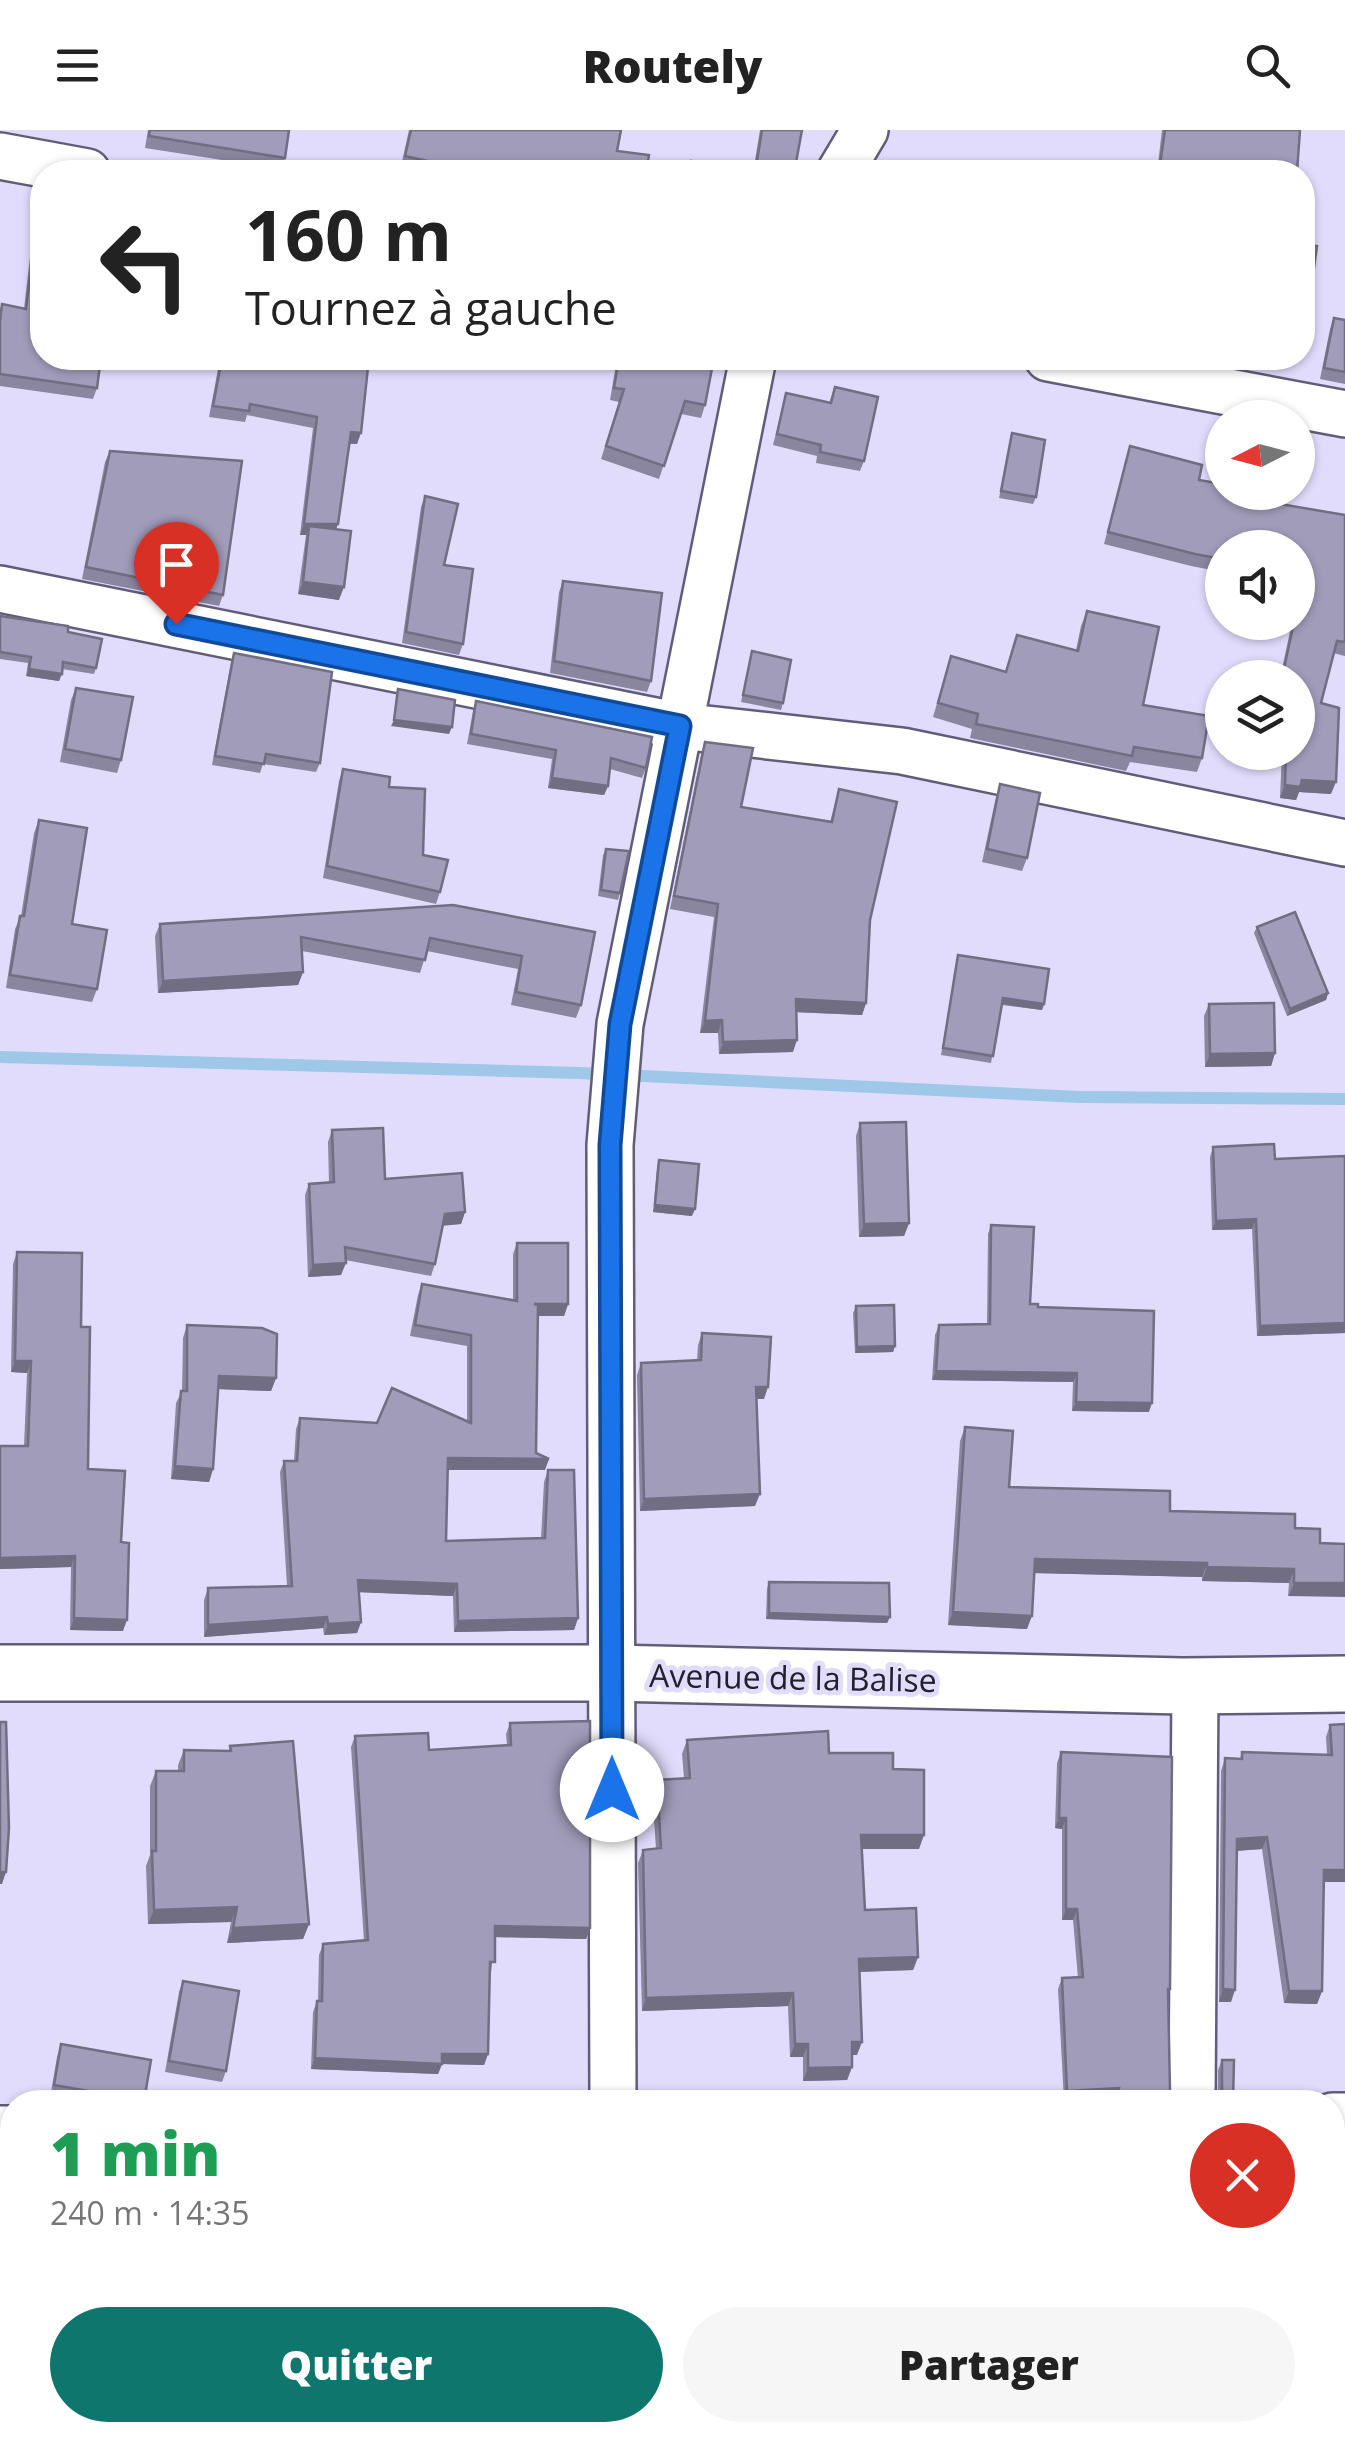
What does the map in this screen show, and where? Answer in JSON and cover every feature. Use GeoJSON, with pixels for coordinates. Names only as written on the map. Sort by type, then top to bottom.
{"type":"FeatureCollection","features":[{"type":"Feature","properties":{"kind":"street"},"geometry":{"type":"LineString","coordinates":[[847,160],[865,130]]}},
{"type":"Feature","properties":{"kind":"street"},"geometry":{"type":"LineString","coordinates":[[0,156],[30,162]]}},
{"type":"Feature","properties":{"kind":"street"},"geometry":{"type":"LineString","coordinates":[[613,2090],[610,1145],[620,1024],[751,370]]}},
{"type":"Feature","properties":{"kind":"street"},"geometry":{"type":"LineString","coordinates":[[1112,370],[1345,414]]}},
{"type":"Feature","properties":{"kind":"street"},"geometry":{"type":"LineString","coordinates":[[0,590],[680,726],[902,751],[1345,844]]}},
{"type":"Feature","properties":{"kind":"street","name":"Avenue de la Balise"},"geometry":{"type":"LineString","coordinates":[[0,1674],[611,1673],[1195,1686],[1345,1684]]}},
{"type":"Feature","properties":{"kind":"street"},"geometry":{"type":"LineString","coordinates":[[1192,2090],[1195,1686]]}},
{"type":"Feature","properties":{"kind":"building"},"geometry":{"type":"Polygon","coordinates":[[[150,130],[289,130],[285,158],[149,136],[150,130]]]}},
{"type":"Feature","properties":{"kind":"building"},"geometry":{"type":"Polygon","coordinates":[[[411,130],[621,130],[617,151],[649,155],[648,160],[423,160],[405,156],[411,130]]]}},
{"type":"Feature","properties":{"kind":"building"},"geometry":{"type":"Polygon","coordinates":[[[762,130],[802,130],[796,160],[757,160],[762,130]]]}},
{"type":"Feature","properties":{"kind":"building"},"geometry":{"type":"Polygon","coordinates":[[[1165,130],[1300,130],[1298,160],[1161,160],[1165,130]]]}},
{"type":"Feature","properties":{"kind":"building"},"geometry":{"type":"Polygon","coordinates":[[[30,276],[30,370],[99,370],[97,388],[0,374],[2,304],[26,309],[30,276]]]}},
{"type":"Feature","properties":{"kind":"building"},"geometry":{"type":"Polygon","coordinates":[[[1334,318],[1345,320],[1345,372],[1324,368],[1334,318]]]}},
{"type":"Feature","properties":{"kind":"building"},"geometry":{"type":"Polygon","coordinates":[[[220,370],[368,370],[361,433],[351,432],[338,524],[304,524],[317,417],[250,404],[249,411],[213,406],[220,370]]]}},
{"type":"Feature","properties":{"kind":"building"},"geometry":{"type":"Polygon","coordinates":[[[617,370],[712,370],[705,405],[685,401],[664,466],[606,446],[624,389],[614,388],[617,370]]]}},
{"type":"Feature","properties":{"kind":"building"},"geometry":{"type":"Polygon","coordinates":[[[835,387],[878,397],[864,461],[820,452],[821,445],[777,434],[786,393],[831,403],[835,387]]]}},
{"type":"Feature","properties":{"kind":"building"},"geometry":{"type":"Polygon","coordinates":[[[1012,433],[1045,440],[1036,497],[1001,491],[1012,433]]]}},
{"type":"Feature","properties":{"kind":"building"},"geometry":{"type":"Polygon","coordinates":[[[1130,446],[1202,465],[1199,480],[1205,481],[1205,510],[1315,510],[1345,515],[1345,642],[1337,641],[1321,703],[1339,708],[1336,782],[1302,780],[1300,787],[1285,785],[1285,770],[1315,770],[1315,660],[1286,660],[1290,640],[1315,640],[1315,530],[1205,530],[1205,556],[1108,532],[1130,446]]]}},
{"type":"Feature","properties":{"kind":"building"},"geometry":{"type":"Polygon","coordinates":[[[110,451],[242,461],[223,595],[86,567],[110,451]]]}},
{"type":"Feature","properties":{"kind":"building"},"geometry":{"type":"Polygon","coordinates":[[[425,496],[458,504],[444,565],[473,569],[463,644],[406,632],[425,496]]]}},
{"type":"Feature","properties":{"kind":"building"},"geometry":{"type":"Polygon","coordinates":[[[309,526],[351,531],[344,587],[303,582],[309,526]]]}},
{"type":"Feature","properties":{"kind":"building"},"geometry":{"type":"Polygon","coordinates":[[[563,581],[662,593],[651,681],[554,661],[563,581]]]}},
{"type":"Feature","properties":{"kind":"building"},"geometry":{"type":"Polygon","coordinates":[[[1087,611],[1159,627],[1143,705],[1205,715],[1202,758],[1134,747],[1132,756],[976,724],[978,714],[938,703],[951,656],[1006,672],[1017,635],[1078,651],[1087,611]]]}},
{"type":"Feature","properties":{"kind":"building"},"geometry":{"type":"Polygon","coordinates":[[[0,616],[68,626],[68,632],[102,639],[96,668],[63,662],[62,674],[29,669],[31,657],[0,652],[0,616]]]}},
{"type":"Feature","properties":{"kind":"building"},"geometry":{"type":"Polygon","coordinates":[[[752,651],[791,660],[783,703],[743,695],[752,651]]]}},
{"type":"Feature","properties":{"kind":"building"},"geometry":{"type":"Polygon","coordinates":[[[234,653],[332,672],[320,763],[266,754],[264,764],[215,756],[234,653]]]}},
{"type":"Feature","properties":{"kind":"building"},"geometry":{"type":"Polygon","coordinates":[[[76,688],[133,697],[121,760],[65,749],[76,688]]]}},
{"type":"Feature","properties":{"kind":"building"},"geometry":{"type":"Polygon","coordinates":[[[398,689],[455,700],[452,727],[394,720],[398,689]]]}},
{"type":"Feature","properties":{"kind":"building"},"geometry":{"type":"Polygon","coordinates":[[[476,701],[652,737],[646,768],[611,758],[608,786],[552,778],[556,750],[471,734],[476,701]]]}},
{"type":"Feature","properties":{"kind":"building"},"geometry":{"type":"Polygon","coordinates":[[[705,742],[753,748],[741,807],[832,822],[839,789],[897,802],[870,920],[866,1003],[796,999],[797,1040],[723,1042],[722,1020],[705,1021],[718,904],[674,896],[705,742]]]}},
{"type":"Feature","properties":{"kind":"building"},"geometry":{"type":"Polygon","coordinates":[[[343,769],[390,777],[389,787],[425,789],[423,855],[448,860],[440,892],[327,866],[343,769]]]}},
{"type":"Feature","properties":{"kind":"building"},"geometry":{"type":"Polygon","coordinates":[[[1000,784],[1040,793],[1027,858],[987,849],[1000,784]]]}},
{"type":"Feature","properties":{"kind":"building"},"geometry":{"type":"Polygon","coordinates":[[[39,820],[87,828],[72,924],[107,930],[97,989],[10,975],[39,820]]]}},
{"type":"Feature","properties":{"kind":"building"},"geometry":{"type":"Polygon","coordinates":[[[606,849],[629,851],[620,893],[601,890],[606,849]]]}},
{"type":"Feature","properties":{"kind":"building"},"geometry":{"type":"Polygon","coordinates":[[[453,905],[595,932],[581,1005],[516,992],[522,956],[430,938],[425,960],[301,937],[303,972],[163,981],[160,924],[453,905]]]}},
{"type":"Feature","properties":{"kind":"building"},"geometry":{"type":"Polygon","coordinates":[[[1295,912],[1328,993],[1290,1009],[1257,927],[1295,912]]]}},
{"type":"Feature","properties":{"kind":"building"},"geometry":{"type":"Polygon","coordinates":[[[958,955],[1049,969],[1044,1004],[1003,998],[993,1056],[943,1048],[958,955]]]}},
{"type":"Feature","properties":{"kind":"building"},"geometry":{"type":"Polygon","coordinates":[[[1274,1003],[1275,1053],[1210,1054],[1209,1004],[1274,1003]]]}},
{"type":"Feature","properties":{"kind":"building"},"geometry":{"type":"Polygon","coordinates":[[[906,1122],[909,1223],[864,1224],[860,1123],[906,1122]]]}},
{"type":"Feature","properties":{"kind":"building"},"geometry":{"type":"Polygon","coordinates":[[[383,1128],[385,1179],[462,1173],[465,1212],[445,1214],[435,1264],[345,1247],[346,1263],[313,1265],[309,1184],[334,1182],[332,1130],[383,1128]]]}},
{"type":"Feature","properties":{"kind":"building"},"geometry":{"type":"Polygon","coordinates":[[[1274,1144],[1275,1159],[1345,1156],[1345,1323],[1260,1326],[1256,1219],[1216,1221],[1213,1147],[1274,1144]]]}},
{"type":"Feature","properties":{"kind":"building"},"geometry":{"type":"Polygon","coordinates":[[[659,1160],[699,1164],[695,1209],[655,1205],[659,1160]]]}},
{"type":"Feature","properties":{"kind":"building"},"geometry":{"type":"Polygon","coordinates":[[[991,1225],[1034,1227],[1030,1304],[1154,1311],[1152,1403],[1076,1402],[1077,1373],[936,1371],[939,1325],[990,1324],[991,1225]]]}},
{"type":"Feature","properties":{"kind":"building"},"geometry":{"type":"Polygon","coordinates":[[[517,1243],[568,1243],[568,1304],[534,1304],[538,1305],[536,1453],[549,1459],[448,1458],[446,1541],[545,1538],[548,1470],[574,1470],[578,1618],[458,1621],[457,1584],[358,1580],[361,1622],[328,1624],[327,1617],[208,1625],[208,1588],[292,1586],[284,1461],[297,1461],[300,1418],[377,1423],[392,1388],[471,1423],[471,1335],[415,1325],[422,1284],[517,1301],[517,1243]]]}},
{"type":"Feature","properties":{"kind":"building"},"geometry":{"type":"Polygon","coordinates":[[[17,1252],[82,1253],[81,1327],[90,1327],[88,1469],[125,1471],[121,1542],[129,1543],[127,1620],[74,1618],[75,1556],[0,1558],[0,1446],[28,1446],[31,1361],[15,1361],[17,1252]]]}},
{"type":"Feature","properties":{"kind":"building"},"geometry":{"type":"Polygon","coordinates":[[[894,1305],[895,1346],[857,1347],[856,1306],[894,1305]]]}},
{"type":"Feature","properties":{"kind":"building"},"geometry":{"type":"Polygon","coordinates":[[[187,1325],[262,1328],[277,1334],[276,1378],[219,1376],[213,1469],[175,1466],[181,1391],[187,1391],[187,1325]]]}},
{"type":"Feature","properties":{"kind":"building"},"geometry":{"type":"Polygon","coordinates":[[[702,1333],[771,1337],[768,1387],[756,1387],[760,1494],[644,1499],[641,1363],[701,1360],[702,1333]]]}},
{"type":"Feature","properties":{"kind":"building"},"geometry":{"type":"Polygon","coordinates":[[[965,1427],[1013,1431],[1009,1487],[1170,1491],[1170,1511],[1295,1514],[1295,1528],[1320,1529],[1320,1543],[1345,1544],[1345,1583],[1294,1583],[1294,1569],[1035,1559],[1032,1616],[953,1612],[965,1427]]]}},
{"type":"Feature","properties":{"kind":"building"},"geometry":{"type":"Polygon","coordinates":[[[769,1582],[889,1583],[890,1617],[769,1613],[769,1582]]]}},
{"type":"Feature","properties":{"kind":"building"},"geometry":{"type":"Polygon","coordinates":[[[590,1721],[590,1928],[495,1926],[495,1962],[490,1962],[488,2054],[442,2054],[442,2064],[315,2058],[323,1944],[368,1940],[355,1736],[428,1733],[429,1750],[511,1745],[510,1723],[590,1721]]]}},
{"type":"Feature","properties":{"kind":"building"},"geometry":{"type":"Polygon","coordinates":[[[0,1722],[6,1722],[6,1872],[0,1872],[0,1722]]]}},
{"type":"Feature","properties":{"kind":"building"},"geometry":{"type":"Polygon","coordinates":[[[1345,1724],[1345,1870],[1324,1870],[1322,1991],[1289,1991],[1267,1837],[1237,1839],[1235,1990],[1223,1989],[1225,1758],[1242,1759],[1242,1752],[1332,1755],[1330,1725],[1345,1724]]]}},
{"type":"Feature","properties":{"kind":"building"},"geometry":{"type":"Polygon","coordinates":[[[828,1731],[829,1753],[893,1753],[893,1769],[924,1770],[924,1835],[861,1835],[865,1910],[916,1908],[918,1957],[859,1959],[862,2042],[852,2042],[852,2067],[808,2068],[808,2044],[795,2044],[793,1993],[646,1998],[643,1850],[661,1848],[657,1780],[690,1778],[687,1740],[828,1731]]]}},
{"type":"Feature","properties":{"kind":"building"},"geometry":{"type":"Polygon","coordinates":[[[293,1741],[309,1924],[233,1928],[237,1907],[154,1910],[156,1771],[184,1771],[184,1750],[231,1751],[230,1746],[293,1741]]]}},
{"type":"Feature","properties":{"kind":"building"},"geometry":{"type":"Polygon","coordinates":[[[1061,1752],[1172,1757],[1170,2090],[1067,2090],[1062,1978],[1083,1977],[1077,1909],[1066,1909],[1066,1818],[1059,1818],[1061,1752]]]}},
{"type":"Feature","properties":{"kind":"building"},"geometry":{"type":"Polygon","coordinates":[[[183,1981],[239,1991],[226,2071],[169,2061],[183,1981]]]}},
{"type":"Feature","properties":{"kind":"building"},"geometry":{"type":"Polygon","coordinates":[[[61,2044],[151,2060],[146,2090],[82,2090],[54,2085],[61,2044]]]}},
{"type":"Feature","properties":{"kind":"building"},"geometry":{"type":"Polygon","coordinates":[[[1222,2060],[1234,2060],[1233,2090],[1222,2090],[1222,2060]]]}},
{"type":"Feature","properties":{"kind":"waterway"},"geometry":{"type":"LineString","coordinates":[[0,1057],[579,1073],[1080,1097],[1345,1099]]}},
{"type":"Feature","properties":{"kind":"route"},"geometry":{"type":"LineString","coordinates":[[176,624],[680,726],[620,1024],[610,1145],[612,1790]]}}]}
